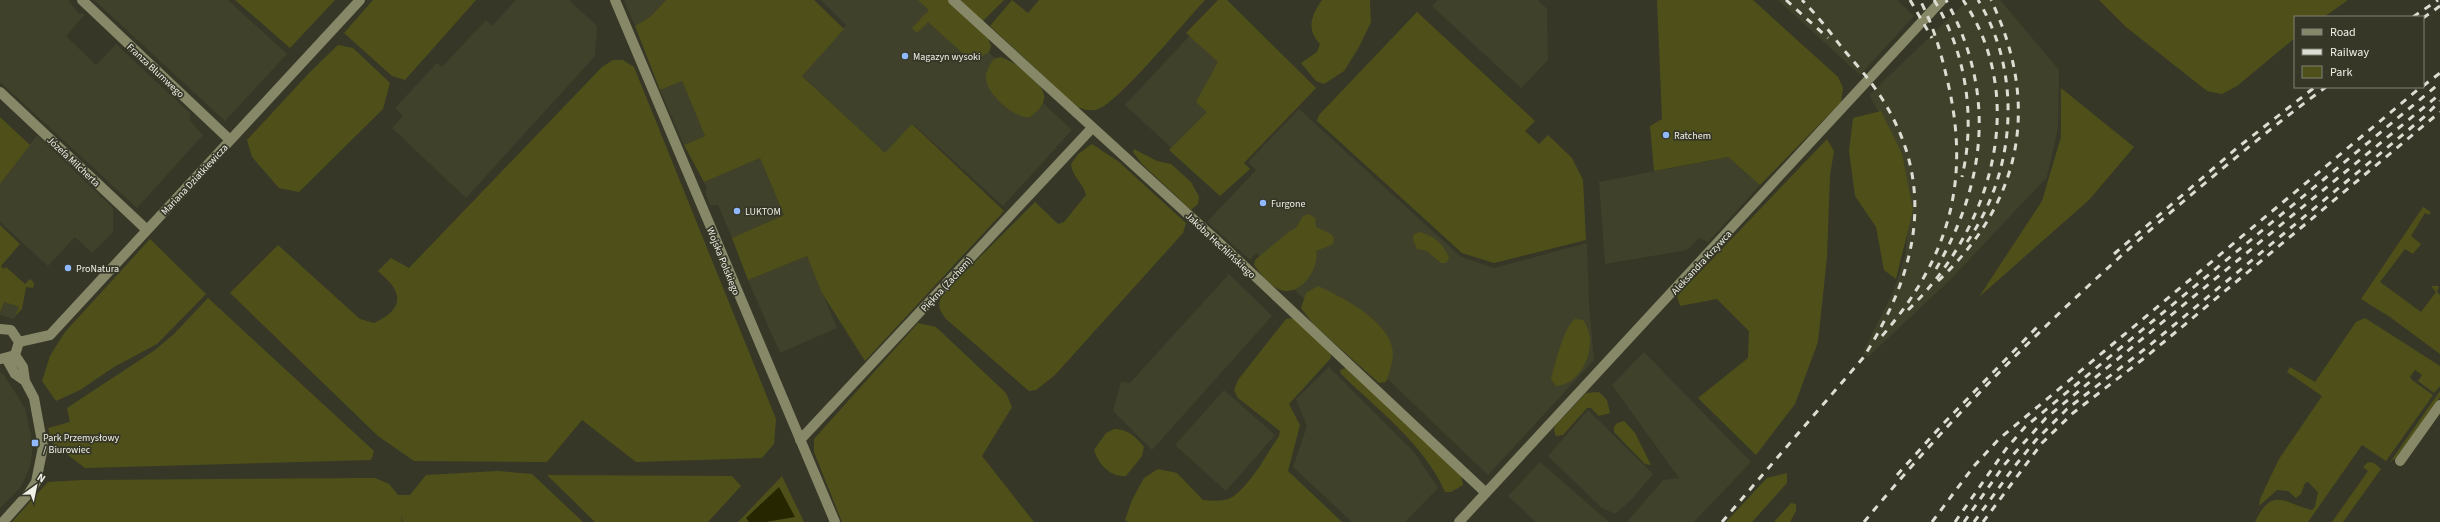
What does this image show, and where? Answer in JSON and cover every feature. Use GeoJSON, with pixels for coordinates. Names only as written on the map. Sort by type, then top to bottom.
{"type":"FeatureCollection","features":[{"type":"Feature","properties":{"kind":"street","name":"Franza Blumwego"},"geometry":{"type":"LineString","coordinates":[[82,0],[230,140]]}},
{"type":"Feature","properties":{"kind":"street","name":"Mariana Dziatkiewicza"},"geometry":{"type":"LineString","coordinates":[[19,342],[50,335],[360,0]]}},
{"type":"Feature","properties":{"kind":"street","name":"Wojska Polskiego"},"geometry":{"type":"LineString","coordinates":[[615,0],[835,522]]}},
{"type":"Feature","properties":{"kind":"street","name":"Jakóba Hechlińskiego"},"geometry":{"type":"LineString","coordinates":[[953,0],[1226,249],[1486,493]]}},
{"type":"Feature","properties":{"kind":"street","name":"Aleksandra Krzywca"},"geometry":{"type":"LineString","coordinates":[[1459,522],[1942,0]]}},
{"type":"Feature","properties":{"kind":"street","name":"Józefa Milcherta"},"geometry":{"type":"LineString","coordinates":[[0,92],[148,230]]}},
{"type":"Feature","properties":{"kind":"street","name":"Piękna (Zachem)"},"geometry":{"type":"LineString","coordinates":[[800,440],[1092,128]]}},
{"type":"Feature","properties":{"kind":"street"},"geometry":{"type":"LineString","coordinates":[[0,329],[11,330],[19,342],[7,357],[23,367],[25,381],[34,398],[43,447],[41,465],[36,482],[29,493],[3,522]]}},
{"type":"Feature","properties":{"kind":"street"},"geometry":{"type":"LineString","coordinates":[[2400,461],[2440,405]]}},
{"type":"Feature","properties":{"kind":"shaded area"},"geometry":{"type":"Polygon","coordinates":[[[0,0],[68,0],[79,14],[85,14],[66,36],[96,65],[116,44],[190,113],[190,121],[203,135],[137,208],[0,82],[0,0]]]}},
{"type":"Feature","properties":{"kind":"shaded area"},"geometry":{"type":"Polygon","coordinates":[[[94,0],[228,0],[287,54],[225,121],[94,0]]]}},
{"type":"Feature","properties":{"kind":"shaded area"},"geometry":{"type":"Polygon","coordinates":[[[516,0],[569,0],[597,26],[595,56],[466,198],[392,128],[403,116],[395,108],[437,63],[442,67],[486,20],[492,26],[516,0]]]}},
{"type":"Feature","properties":{"kind":"shaded area"},"geometry":{"type":"Polygon","coordinates":[[[624,0],[666,0],[650,17],[635,26],[624,0]]]}},
{"type":"Feature","properties":{"kind":"shaded area"},"geometry":{"type":"Polygon","coordinates":[[[821,0],[933,0],[1072,130],[1003,206],[913,124],[885,154],[802,75],[846,25],[821,0]]]}},
{"type":"Feature","properties":{"kind":"shaded area"},"geometry":{"type":"Polygon","coordinates":[[[1223,0],[1214,187],[1125,105],[1223,0]]]}},
{"type":"Feature","properties":{"kind":"shaded area"},"geometry":{"type":"Polygon","coordinates":[[[1438,0],[1538,0],[1547,9],[1548,60],[1521,88],[1432,6],[1438,0]]]}},
{"type":"Feature","properties":{"kind":"shaded area"},"geometry":{"type":"Polygon","coordinates":[[[1778,0],[1897,0],[1914,16],[1860,75],[1778,0]]]}},
{"type":"Feature","properties":{"kind":"shaded area"},"geometry":{"type":"Polygon","coordinates":[[[1968,0],[2000,0],[2059,70],[2058,128],[2047,177],[1951,279],[1868,357],[1863,352],[1894,290],[1905,256],[1910,209],[1889,130],[1869,95],[1968,0]]]}},
{"type":"Feature","properties":{"kind":"shaded area"},"geometry":{"type":"Polygon","coordinates":[[[682,81],[705,136],[684,145],[660,90],[682,81]]]}},
{"type":"Feature","properties":{"kind":"shaded area"},"geometry":{"type":"Polygon","coordinates":[[[1299,109],[1461,257],[1494,268],[1587,243],[1589,305],[1594,360],[1488,475],[1256,253],[1250,260],[1207,222],[1256,170],[1248,162],[1299,109]]]}},
{"type":"Feature","properties":{"kind":"shaded area"},"geometry":{"type":"Polygon","coordinates":[[[37,135],[113,208],[113,232],[92,253],[75,237],[48,266],[0,222],[0,184],[37,135]]]}},
{"type":"Feature","properties":{"kind":"shaded area"},"geometry":{"type":"Polygon","coordinates":[[[1728,157],[1760,185],[1708,242],[1699,238],[1687,250],[1605,264],[1599,182],[1728,157]]]}},
{"type":"Feature","properties":{"kind":"shaded area"},"geometry":{"type":"Polygon","coordinates":[[[760,158],[784,215],[732,238],[718,205],[710,205],[705,192],[707,189],[704,182],[760,158]]]}},
{"type":"Feature","properties":{"kind":"shaded area"},"geometry":{"type":"Polygon","coordinates":[[[807,256],[837,328],[780,353],[748,280],[807,256]]]}},
{"type":"Feature","properties":{"kind":"shaded area"},"geometry":{"type":"Polygon","coordinates":[[[1229,274],[1272,316],[1152,450],[1113,411],[1121,382],[1130,383],[1229,274]]]}},
{"type":"Feature","properties":{"kind":"shaded area"},"geometry":{"type":"Polygon","coordinates":[[[3,302],[19,307],[14,319],[0,315],[3,302]]]}},
{"type":"Feature","properties":{"kind":"shaded area"},"geometry":{"type":"Polygon","coordinates":[[[1644,352],[1751,462],[1694,522],[1627,522],[1663,480],[1679,478],[1612,385],[1644,352]]]}},
{"type":"Feature","properties":{"kind":"shaded area"},"geometry":{"type":"Polygon","coordinates":[[[1329,367],[1414,452],[1438,488],[1405,522],[1352,522],[1293,467],[1307,426],[1296,399],[1329,367]]]}},
{"type":"Feature","properties":{"kind":"shaded area"},"geometry":{"type":"Polygon","coordinates":[[[0,372],[4,375],[25,408],[33,445],[30,466],[21,487],[0,508],[0,372]]]}},
{"type":"Feature","properties":{"kind":"shaded area"},"geometry":{"type":"Polygon","coordinates":[[[1224,390],[1275,435],[1226,491],[1175,445],[1224,390]]]}},
{"type":"Feature","properties":{"kind":"shaded area"},"geometry":{"type":"Polygon","coordinates":[[[1588,410],[1653,474],[1632,499],[1615,514],[1602,508],[1548,456],[1588,410]]]}},
{"type":"Feature","properties":{"kind":"shaded area"},"geometry":{"type":"Polygon","coordinates":[[[1540,462],[1609,522],[1536,522],[1508,496],[1540,462]]]}},
{"type":"Feature","properties":{"kind":"shaded area"},"geometry":{"type":"Polygon","coordinates":[[[779,487],[795,517],[766,522],[749,522],[746,518],[779,487]]]}},
{"type":"Feature","properties":{"kind":"green space"},"geometry":{"type":"Polygon","coordinates":[[[235,0],[335,0],[290,48],[235,0]]]}},
{"type":"Feature","properties":{"kind":"green space"},"geometry":{"type":"Polygon","coordinates":[[[373,0],[476,0],[405,80],[392,76],[344,33],[373,0]]]}},
{"type":"Feature","properties":{"kind":"green space"},"geometry":{"type":"Polygon","coordinates":[[[666,0],[814,0],[844,29],[802,76],[885,153],[912,124],[1004,211],[865,361],[822,293],[807,256],[748,280],[732,238],[784,215],[760,158],[704,182],[684,145],[705,136],[682,81],[660,90],[635,26],[650,17],[666,0]]]}},
{"type":"Feature","properties":{"kind":"green space"},"geometry":{"type":"Polygon","coordinates":[[[918,0],[949,0],[988,38],[991,46],[989,52],[980,57],[965,55],[928,22],[917,33],[912,28],[929,10],[918,0]]]}},
{"type":"Feature","properties":{"kind":"green space"},"geometry":{"type":"Polygon","coordinates":[[[960,0],[1004,0],[983,21],[960,0]]]}},
{"type":"Feature","properties":{"kind":"green space"},"geometry":{"type":"Polygon","coordinates":[[[1012,0],[1028,13],[1039,0],[1205,0],[1136,77],[1108,103],[1098,109],[1088,110],[1077,107],[990,26],[1012,0]]]}},
{"type":"Feature","properties":{"kind":"green space"},"geometry":{"type":"Polygon","coordinates":[[[1218,0],[1227,0],[1316,88],[1244,163],[1250,169],[1220,196],[1169,150],[1207,112],[1196,102],[1218,62],[1186,33],[1218,0]]]}},
{"type":"Feature","properties":{"kind":"green space"},"geometry":{"type":"Polygon","coordinates":[[[1322,0],[1370,0],[1371,22],[1359,47],[1344,71],[1324,84],[1316,81],[1301,63],[1317,52],[1320,44],[1313,33],[1312,22],[1315,12],[1322,0]]]}},
{"type":"Feature","properties":{"kind":"green space"},"geometry":{"type":"Polygon","coordinates":[[[1657,0],[1753,0],[1838,77],[1843,88],[1841,102],[1760,185],[1728,157],[1654,171],[1650,126],[1662,119],[1657,0]]]}},
{"type":"Feature","properties":{"kind":"green space"},"geometry":{"type":"Polygon","coordinates":[[[2099,0],[2348,0],[2325,16],[2294,16],[2294,39],[2237,86],[2222,94],[2207,91],[2126,27],[2099,0]]]}},
{"type":"Feature","properties":{"kind":"green space"},"geometry":{"type":"Polygon","coordinates":[[[1417,12],[1535,121],[1525,131],[1539,144],[1548,135],[1572,158],[1583,180],[1586,240],[1494,263],[1462,253],[1317,121],[1319,115],[1417,12]]]}},
{"type":"Feature","properties":{"kind":"green space"},"geometry":{"type":"Polygon","coordinates":[[[338,45],[353,48],[390,83],[383,109],[299,192],[279,188],[252,157],[247,140],[310,72],[338,45]]]}},
{"type":"Feature","properties":{"kind":"green space"},"geometry":{"type":"Polygon","coordinates":[[[1000,57],[1012,62],[1026,72],[1042,89],[1044,101],[1038,110],[1030,117],[1016,114],[1001,103],[990,89],[986,76],[987,71],[994,59],[1000,57]]]}},
{"type":"Feature","properties":{"kind":"green space"},"geometry":{"type":"Polygon","coordinates":[[[613,60],[623,60],[634,67],[776,419],[774,444],[762,458],[636,462],[582,420],[547,462],[414,461],[378,436],[230,293],[278,245],[360,319],[374,323],[384,318],[395,306],[397,296],[392,285],[378,271],[391,258],[409,268],[602,67],[613,60]]]}},
{"type":"Feature","properties":{"kind":"green space"},"geometry":{"type":"Polygon","coordinates":[[[2061,88],[2134,147],[2089,200],[1979,297],[2042,201],[2061,137],[2061,88]]]}},
{"type":"Feature","properties":{"kind":"green space"},"geometry":{"type":"Polygon","coordinates":[[[1881,111],[1902,154],[1913,210],[1896,279],[1884,270],[1876,227],[1855,196],[1849,151],[1853,118],[1881,111]]]}},
{"type":"Feature","properties":{"kind":"green space"},"geometry":{"type":"Polygon","coordinates":[[[0,117],[30,145],[0,184],[0,117]]]}},
{"type":"Feature","properties":{"kind":"green space"},"geometry":{"type":"Polygon","coordinates":[[[1827,139],[1834,151],[1830,175],[1827,257],[1818,342],[1795,404],[1756,455],[1698,398],[1748,358],[1749,331],[1717,299],[1680,306],[1677,296],[1827,139]]]}},
{"type":"Feature","properties":{"kind":"green space"},"geometry":{"type":"Polygon","coordinates":[[[1092,144],[1119,162],[1186,223],[1183,233],[1055,375],[1036,390],[1029,391],[946,319],[940,310],[939,305],[942,295],[1035,202],[1058,224],[1064,222],[1086,195],[1083,186],[1073,172],[1071,164],[1078,154],[1092,144]]]}},
{"type":"Feature","properties":{"kind":"green space"},"geometry":{"type":"Polygon","coordinates":[[[1134,149],[1157,161],[1171,164],[1191,182],[1199,197],[1198,204],[1191,210],[1142,164],[1133,152],[1134,149]]]}},
{"type":"Feature","properties":{"kind":"green space"},"geometry":{"type":"Polygon","coordinates":[[[2423,207],[2431,212],[2429,215],[2425,213],[2411,236],[2421,244],[2413,254],[2405,249],[2380,282],[2421,312],[2436,292],[2431,286],[2439,286],[2437,292],[2440,295],[2440,354],[2390,317],[2361,299],[2423,207]]]}},
{"type":"Feature","properties":{"kind":"green space"},"geometry":{"type":"Polygon","coordinates":[[[1309,214],[1315,218],[1316,227],[1331,234],[1334,238],[1333,244],[1316,251],[1313,271],[1304,283],[1298,288],[1292,290],[1280,290],[1271,285],[1263,277],[1254,265],[1255,260],[1290,231],[1296,228],[1303,216],[1309,214]]]}},
{"type":"Feature","properties":{"kind":"green space"},"geometry":{"type":"Polygon","coordinates":[[[0,225],[20,244],[1,266],[4,269],[6,267],[25,284],[30,279],[34,283],[33,288],[26,287],[22,309],[15,316],[19,307],[4,302],[0,313],[0,225]]]}},
{"type":"Feature","properties":{"kind":"green space"},"geometry":{"type":"Polygon","coordinates":[[[1419,232],[1429,235],[1441,244],[1449,258],[1446,263],[1441,263],[1427,251],[1417,249],[1413,240],[1414,234],[1419,232]]]}},
{"type":"Feature","properties":{"kind":"green space"},"geometry":{"type":"Polygon","coordinates":[[[150,239],[206,294],[157,344],[114,367],[80,390],[56,401],[42,381],[50,356],[65,332],[150,239]]]}},
{"type":"Feature","properties":{"kind":"green space"},"geometry":{"type":"Polygon","coordinates":[[[1318,286],[1353,304],[1376,322],[1385,332],[1391,343],[1393,355],[1386,382],[1379,383],[1314,325],[1301,308],[1306,293],[1318,286]]]}},
{"type":"Feature","properties":{"kind":"green space"},"geometry":{"type":"Polygon","coordinates":[[[208,298],[374,451],[371,460],[85,468],[52,443],[48,428],[70,422],[67,408],[155,350],[174,334],[208,298]]]}},
{"type":"Feature","properties":{"kind":"green space"},"geometry":{"type":"Polygon","coordinates":[[[1294,318],[1330,350],[1331,358],[1289,404],[1300,425],[1288,471],[1342,522],[1128,522],[1125,520],[1132,500],[1144,478],[1158,469],[1177,473],[1203,500],[1219,501],[1230,498],[1241,490],[1247,483],[1259,468],[1279,436],[1280,431],[1238,398],[1234,390],[1238,380],[1286,319],[1294,318]]]}},
{"type":"Feature","properties":{"kind":"green space"},"geometry":{"type":"Polygon","coordinates":[[[2365,318],[2440,366],[2440,386],[2434,393],[2418,381],[2422,375],[2415,370],[2410,377],[2412,380],[2433,395],[2386,461],[2362,445],[2308,522],[2255,522],[2267,504],[2273,501],[2286,501],[2312,510],[2315,507],[2318,492],[2308,482],[2305,483],[2301,494],[2296,498],[2288,491],[2277,490],[2259,506],[2260,499],[2279,459],[2322,396],[2287,372],[2290,367],[2315,382],[2356,322],[2365,318]]]}},
{"type":"Feature","properties":{"kind":"green space"},"geometry":{"type":"Polygon","coordinates":[[[1575,319],[1583,320],[1588,329],[1590,339],[1589,350],[1581,370],[1574,378],[1566,384],[1556,386],[1551,379],[1557,356],[1563,338],[1575,319]]]}},
{"type":"Feature","properties":{"kind":"green space"},"geometry":{"type":"Polygon","coordinates":[[[918,323],[936,327],[1006,393],[1012,407],[982,456],[1034,522],[842,522],[814,452],[814,439],[918,323]]]}},
{"type":"Feature","properties":{"kind":"green space"},"geometry":{"type":"Polygon","coordinates":[[[1346,368],[1461,475],[1463,485],[1451,492],[1445,492],[1436,475],[1413,443],[1341,374],[1340,370],[1346,368]]]}},
{"type":"Feature","properties":{"kind":"green space"},"geometry":{"type":"Polygon","coordinates":[[[2440,391],[2440,397],[2397,457],[2390,462],[2440,391]]]}},
{"type":"Feature","properties":{"kind":"green space"},"geometry":{"type":"Polygon","coordinates":[[[1599,392],[1607,400],[1610,413],[1599,416],[1591,408],[1587,408],[1563,435],[1556,436],[1554,431],[1555,426],[1586,393],[1599,392]]]}},
{"type":"Feature","properties":{"kind":"green space"},"geometry":{"type":"Polygon","coordinates":[[[1624,421],[1635,433],[1651,465],[1645,464],[1614,432],[1614,427],[1617,423],[1624,421]]]}},
{"type":"Feature","properties":{"kind":"green space"},"geometry":{"type":"Polygon","coordinates":[[[1114,429],[1128,432],[1144,447],[1142,456],[1126,476],[1120,476],[1106,469],[1099,461],[1094,450],[1106,433],[1114,429]]]}},
{"type":"Feature","properties":{"kind":"green space"},"geometry":{"type":"Polygon","coordinates":[[[2368,462],[2374,463],[2381,469],[2343,522],[2332,522],[2368,471],[2363,467],[2368,462]]]}},
{"type":"Feature","properties":{"kind":"green space"},"geometry":{"type":"Polygon","coordinates":[[[498,471],[532,474],[583,522],[403,522],[401,514],[402,522],[12,522],[48,482],[84,480],[375,478],[389,484],[398,495],[410,495],[426,475],[498,471]]]}},
{"type":"Feature","properties":{"kind":"green space"},"geometry":{"type":"Polygon","coordinates":[[[1787,473],[1787,483],[1752,522],[1726,522],[1767,478],[1787,473]]]}},
{"type":"Feature","properties":{"kind":"green space"},"geometry":{"type":"Polygon","coordinates":[[[547,475],[732,476],[741,486],[708,522],[595,522],[547,475]]]}},
{"type":"Feature","properties":{"kind":"green space"},"geometry":{"type":"Polygon","coordinates":[[[782,476],[804,522],[738,522],[782,476]]]}},
{"type":"Feature","properties":{"kind":"green space"},"geometry":{"type":"Polygon","coordinates":[[[1791,503],[1796,504],[1796,511],[1790,522],[1774,522],[1791,503]]]}},
{"type":"Feature","properties":{"kind":"railway"},"geometry":{"type":"LineString","coordinates":[[1786,0],[1828,38]]}},
{"type":"Feature","properties":{"kind":"railway"},"geometry":{"type":"LineString","coordinates":[[1722,522],[1863,358],[1882,326],[1897,294],[1907,262],[1914,229],[1915,196],[1910,163],[1899,130],[1872,84],[1802,0]]}},
{"type":"Feature","properties":{"kind":"railway"},"geometry":{"type":"LineString","coordinates":[[1910,0],[1932,38]]}},
{"type":"Feature","properties":{"kind":"railway"},"geometry":{"type":"LineString","coordinates":[[1882,336],[1905,307],[1923,278],[1938,248],[1948,218],[1955,187],[1957,154],[1954,119],[1948,83],[1937,40],[1920,0]]}},
{"type":"Feature","properties":{"kind":"railway"},"geometry":{"type":"LineString","coordinates":[[1934,0],[1954,41],[1961,63],[1965,86],[1968,108],[1968,131],[1962,177]]}},
{"type":"Feature","properties":{"kind":"railway"},"geometry":{"type":"LineString","coordinates":[[1936,269],[1953,236],[1966,203],[1975,169],[1979,136],[1978,102],[1973,68],[1962,34],[1946,0]]}},
{"type":"Feature","properties":{"kind":"railway"},"geometry":{"type":"LineString","coordinates":[[1908,310],[1937,278],[1961,242],[1979,204],[1992,163],[1997,122],[1995,80],[1984,39],[1963,0]]}},
{"type":"Feature","properties":{"kind":"railway"},"geometry":{"type":"LineString","coordinates":[[1967,242],[1983,215],[1996,185],[2004,154],[2008,122],[2007,91],[2002,59],[1992,29],[1978,0]]}},
{"type":"Feature","properties":{"kind":"railway"},"geometry":{"type":"LineString","coordinates":[[1938,281],[1966,251],[1989,219],[2005,185],[2015,150],[2018,114],[2016,77],[2007,39],[1991,0]]}},
{"type":"Feature","properties":{"kind":"railway"},"geometry":{"type":"LineString","coordinates":[[2414,16],[2438,0]]}},
{"type":"Feature","properties":{"kind":"railway"},"geometry":{"type":"LineString","coordinates":[[2424,17],[2440,6]]}},
{"type":"Feature","properties":{"kind":"railway"},"geometry":{"type":"LineString","coordinates":[[2424,85],[2440,73]]}},
{"type":"Feature","properties":{"kind":"railway"},"geometry":{"type":"LineString","coordinates":[[1955,522],[2006,449],[2025,427],[2440,83]]}},
{"type":"Feature","properties":{"kind":"railway"},"geometry":{"type":"LineString","coordinates":[[2114,254],[2237,148],[2314,88]]}},
{"type":"Feature","properties":{"kind":"railway"},"geometry":{"type":"LineString","coordinates":[[1864,522],[1902,477],[1982,390],[2066,307],[2153,227],[2277,124],[2325,88]]}},
{"type":"Feature","properties":{"kind":"railway"},"geometry":{"type":"LineString","coordinates":[[1932,522],[1974,466],[1999,439],[2420,88]]}},
{"type":"Feature","properties":{"kind":"railway"},"geometry":{"type":"LineString","coordinates":[[1964,522],[2005,464],[2046,418],[2440,94]]}},
{"type":"Feature","properties":{"kind":"railway"},"geometry":{"type":"LineString","coordinates":[[1974,522],[2014,467],[2036,440],[2067,409],[2150,345],[2424,117],[2440,101]]}},
{"type":"Feature","properties":{"kind":"railway"},"geometry":{"type":"LineString","coordinates":[[1983,522],[2042,443],[2073,413],[2147,356],[2440,112]]}},
{"type":"Feature","properties":{"kind":"railway"},"geometry":{"type":"LineString","coordinates":[[1897,475],[1942,425],[2041,323]]}},
{"type":"Feature","properties":{"kind":"place","name":"Magazyn wysoki"},"geometry":{"type":"Point","coordinates":[905,56]}},
{"type":"Feature","properties":{"kind":"place","name":"Ratchem"},"geometry":{"type":"Point","coordinates":[1666,135]}},
{"type":"Feature","properties":{"kind":"place","name":"Furgone"},"geometry":{"type":"Point","coordinates":[1263,203]}},
{"type":"Feature","properties":{"kind":"place","name":"LUKTOM"},"geometry":{"type":"Point","coordinates":[737,211]}},
{"type":"Feature","properties":{"kind":"place","name":"ProNatura"},"geometry":{"type":"Point","coordinates":[68,268]}},
{"type":"Feature","properties":{"kind":"place","name":"Park Przemysłowy / Biurowiec"},"geometry":{"type":"Point","coordinates":[35,443]}}]}
